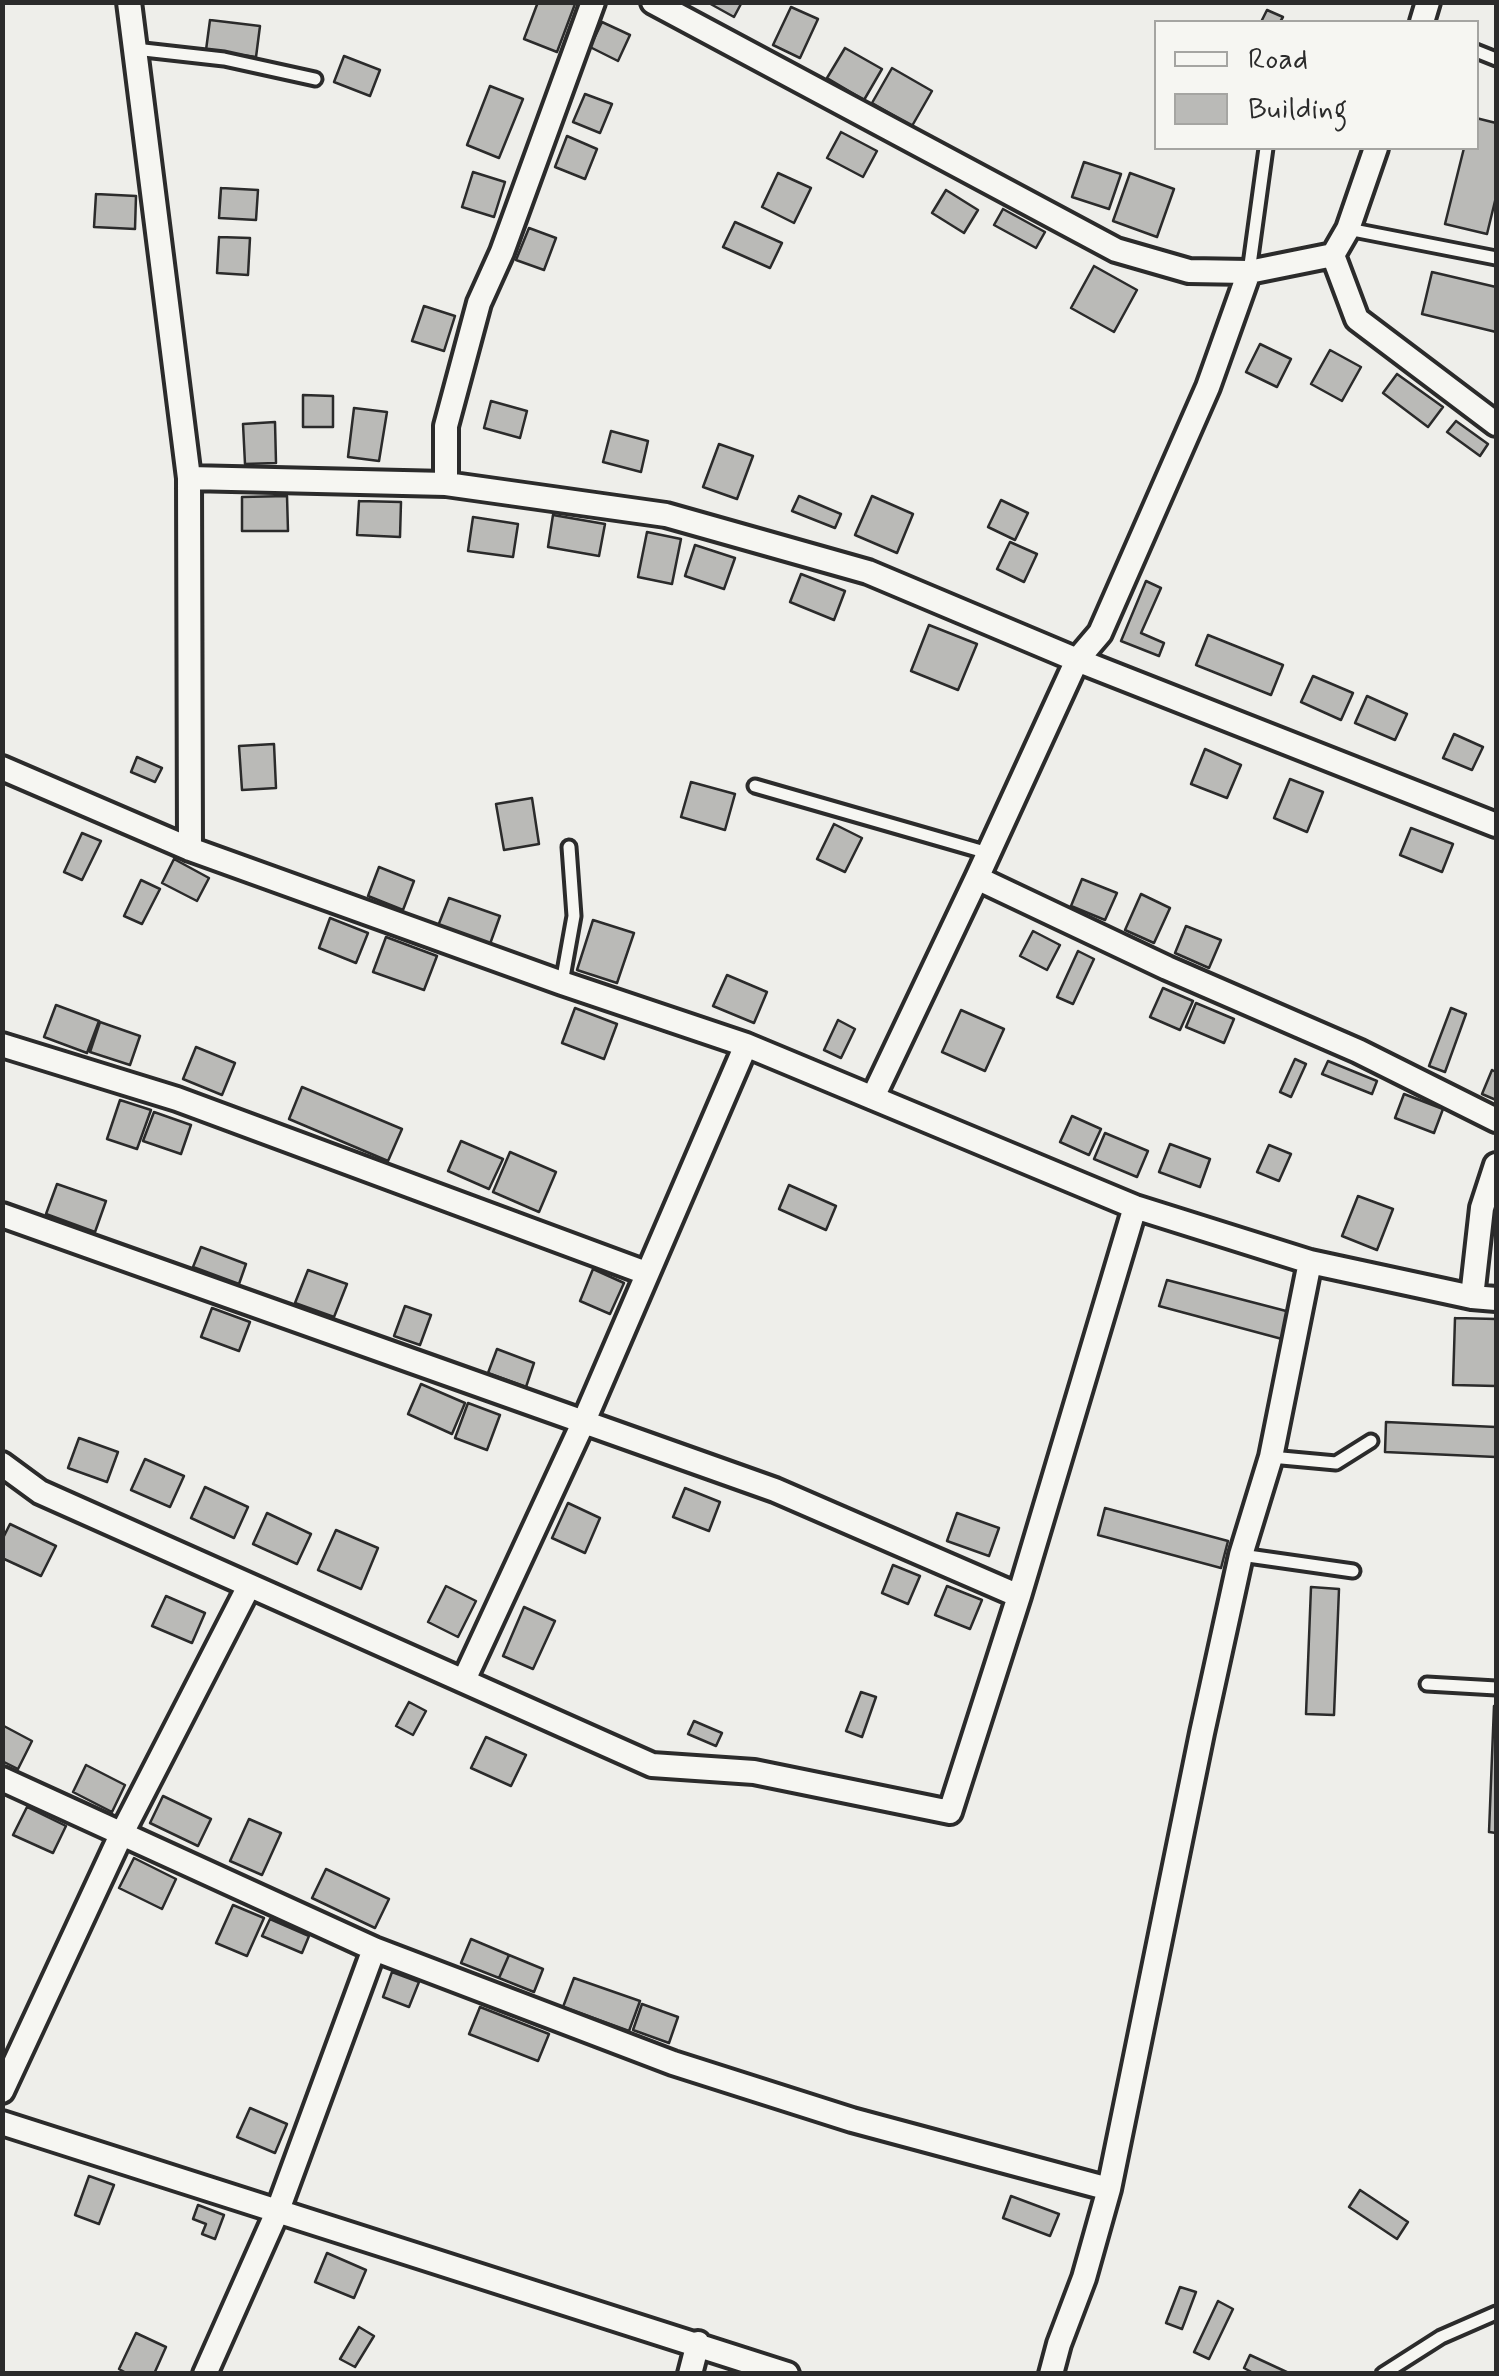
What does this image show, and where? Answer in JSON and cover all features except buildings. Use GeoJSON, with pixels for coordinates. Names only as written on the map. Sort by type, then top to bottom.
{"type":"FeatureCollection","features":[{"type":"Feature","properties":{"kind":"street"},"geometry":{"type":"LineString","coordinates":[[129,2],[189,478],[190,849]]}},
{"type":"Feature","properties":{"kind":"street"},"geometry":{"type":"LineString","coordinates":[[446,484],[446,426],[479,303],[502,252],[592,2]]}},
{"type":"Feature","properties":{"kind":"street"},"geometry":{"type":"LineString","coordinates":[[653,2],[1116,250],[1189,271],[1248,272],[1333,255],[1348,230],[1375,150]]}},
{"type":"Feature","properties":{"kind":"street"},"geometry":{"type":"LineString","coordinates":[[1333,255],[1357,319],[1496,424]]}},
{"type":"Feature","properties":{"kind":"street"},"geometry":{"type":"LineString","coordinates":[[873,1096],[978,878],[1076,660],[1100,633],[1208,387],[1248,272]]}},
{"type":"Feature","properties":{"kind":"street"},"geometry":{"type":"LineString","coordinates":[[189,478],[446,484],[684,520],[868,572],[1076,660],[1496,826]]}},
{"type":"Feature","properties":{"kind":"street"},"geometry":{"type":"LineString","coordinates":[[2,768],[190,849],[746,1045],[1135,1208],[1310,1262],[1496,1299]]}},
{"type":"Feature","properties":{"kind":"street"},"geometry":{"type":"LineString","coordinates":[[978,878],[1166,968],[1358,1051],[1496,1120]]}},
{"type":"Feature","properties":{"kind":"street"},"geometry":{"type":"LineString","coordinates":[[2,1045],[178,1099],[646,1273]]}},
{"type":"Feature","properties":{"kind":"street"},"geometry":{"type":"LineString","coordinates":[[464,1680],[584,1421],[746,1045]]}},
{"type":"Feature","properties":{"kind":"street"},"geometry":{"type":"LineString","coordinates":[[1472,1297],[1482,1208],[1496,1165]]}},
{"type":"Feature","properties":{"kind":"street"},"geometry":{"type":"LineString","coordinates":[[2,1464],[40,1492],[652,1765],[754,1772],[950,1812],[1135,1208]]}},
{"type":"Feature","properties":{"kind":"street"},"geometry":{"type":"LineString","coordinates":[[2,1215],[774,1490],[1019,1596]]}},
{"type":"Feature","properties":{"kind":"street"},"geometry":{"type":"LineString","coordinates":[[1052,2374],[1109,2190],[1240,1555],[1272,1456],[1310,1262]]}},
{"type":"Feature","properties":{"kind":"street"},"geometry":{"type":"LineString","coordinates":[[2,2090],[121,1835],[249,1586]]}},
{"type":"Feature","properties":{"kind":"street"},"geometry":{"type":"LineString","coordinates":[[2,1779],[374,1948],[673,2064],[852,2120],[1109,2190]]}},
{"type":"Feature","properties":{"kind":"street"},"geometry":{"type":"LineString","coordinates":[[205,2374],[278,2210],[374,1948]]}},
{"type":"Feature","properties":{"kind":"street"},"geometry":{"type":"LineString","coordinates":[[2,2123],[787,2374]]}},
{"type":"Feature","properties":{"kind":"street"},"geometry":{"type":"LineString","coordinates":[[690,2374],[698,2344]]}},
{"type":"Feature","properties":{"kind":"lane"},"geometry":{"type":"LineString","coordinates":[[135,49],[224,59],[315,79]]}},
{"type":"Feature","properties":{"kind":"lane"},"geometry":{"type":"LineString","coordinates":[[1248,272],[1266,150]]}},
{"type":"Feature","properties":{"kind":"lane"},"geometry":{"type":"LineString","coordinates":[[1348,230],[1496,258]]}},
{"type":"Feature","properties":{"kind":"lane"},"geometry":{"type":"LineString","coordinates":[[755,786],[988,853]]}},
{"type":"Feature","properties":{"kind":"lane"},"geometry":{"type":"LineString","coordinates":[[562,983],[574,916],[570,848]]}},
{"type":"Feature","properties":{"kind":"lane"},"geometry":{"type":"LineString","coordinates":[[1272,1456],[1336,1462],[1372,1440]]}},
{"type":"Feature","properties":{"kind":"lane"},"geometry":{"type":"LineString","coordinates":[[1240,1555],[1353,1572]]}},
{"type":"Feature","properties":{"kind":"lane"},"geometry":{"type":"LineString","coordinates":[[1427,1684],[1496,1688]]}},
{"type":"Feature","properties":{"kind":"lane"},"geometry":{"type":"LineString","coordinates":[[1383,2374],[1441,2337],[1496,2313]]}}]}
